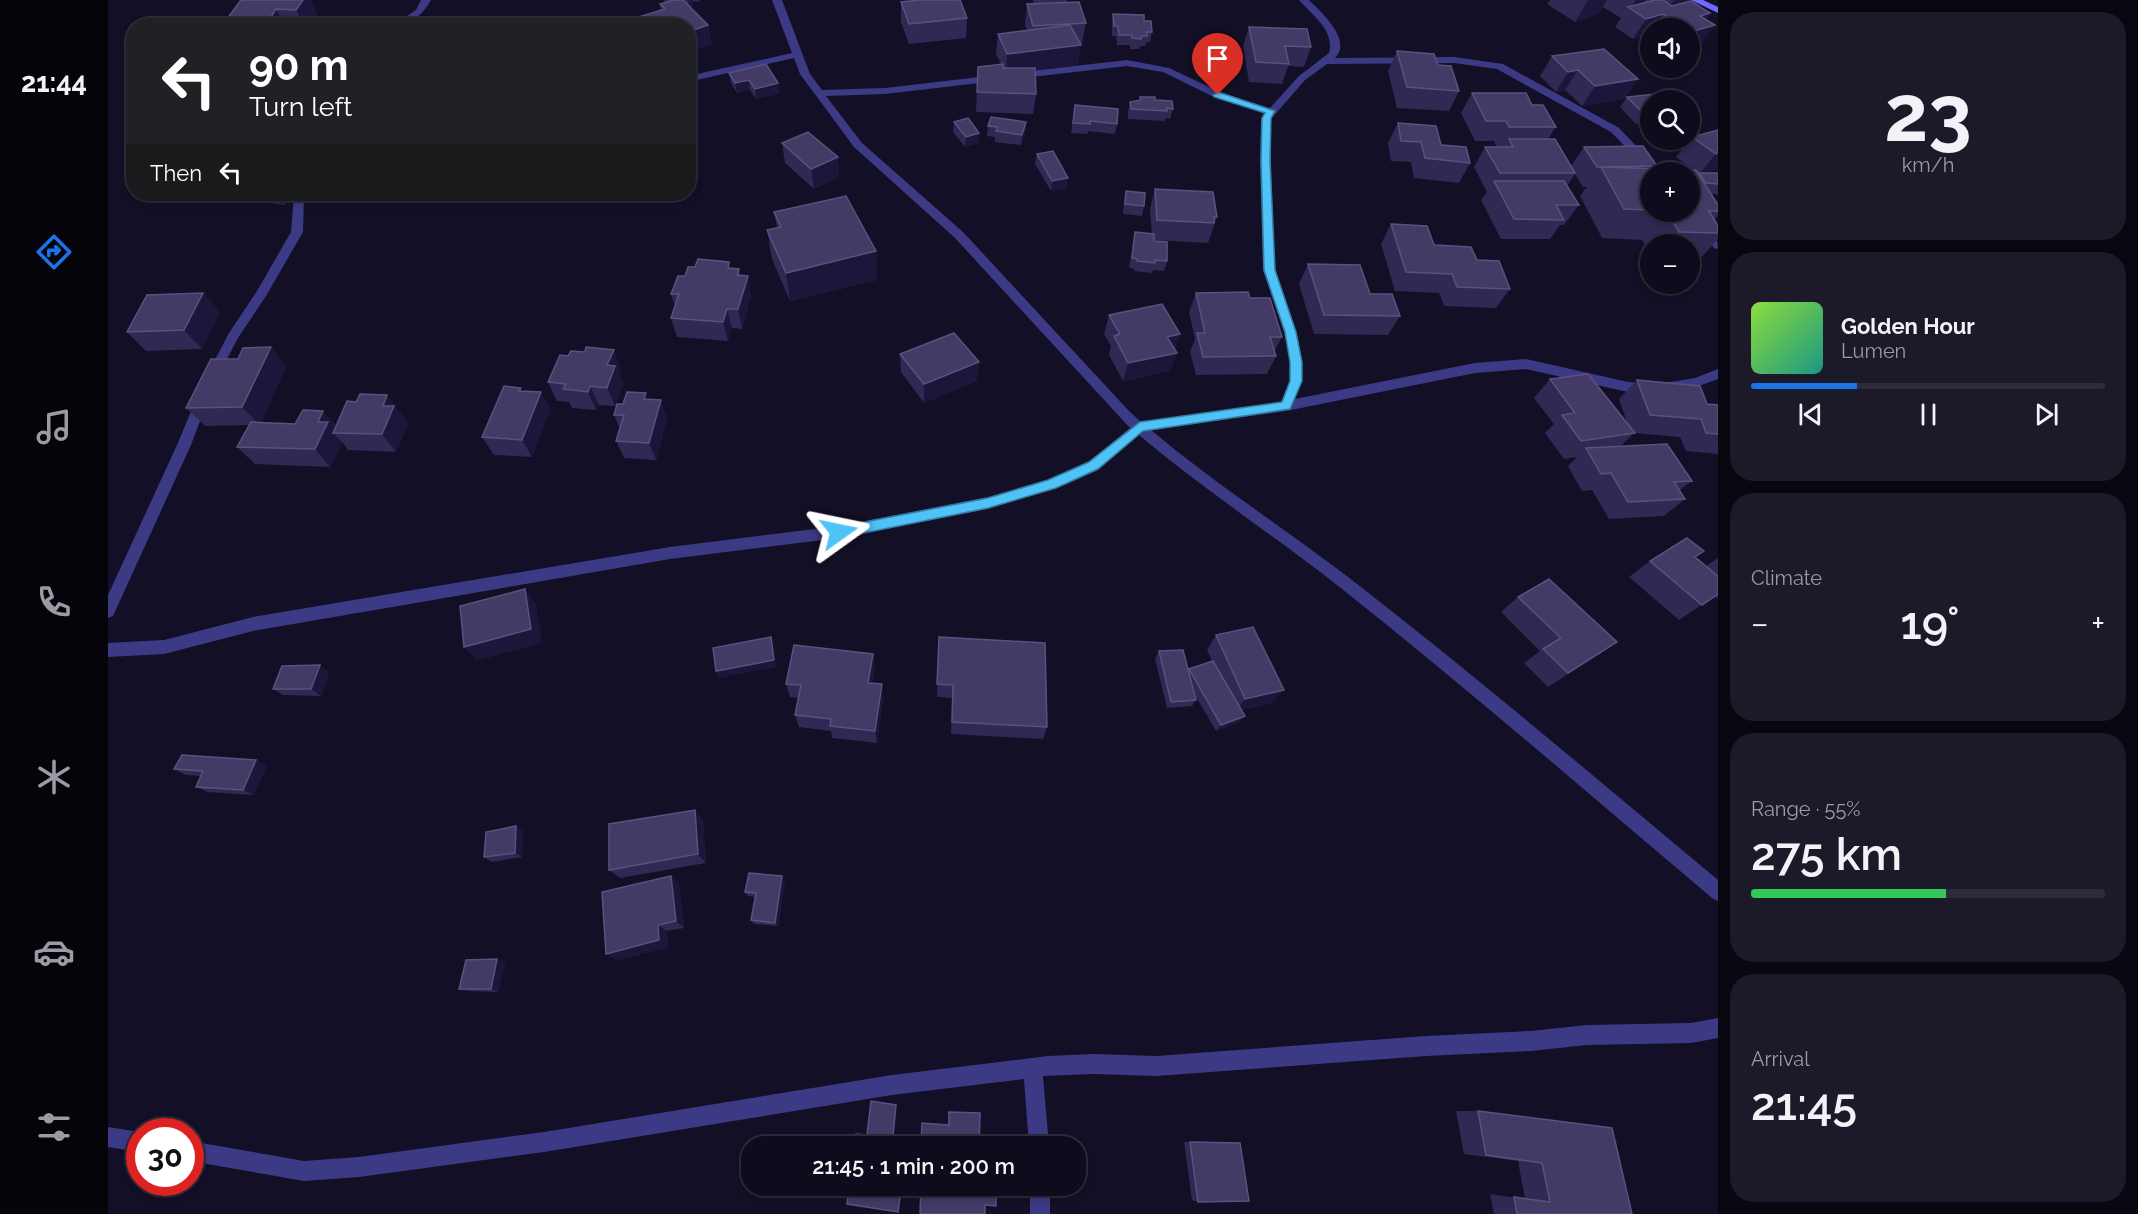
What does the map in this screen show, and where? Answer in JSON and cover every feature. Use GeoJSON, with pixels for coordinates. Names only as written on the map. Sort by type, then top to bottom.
{"type":"FeatureCollection","features":[{"type":"Feature","properties":{"kind":"main road"},"geometry":{"type":"LineString","coordinates":[[1696,0],[1718,10]]}},
{"type":"Feature","properties":{"kind":"street"},"geometry":{"type":"LineString","coordinates":[[410,18],[420,12],[426,0]]}},
{"type":"Feature","properties":{"kind":"street"},"geometry":{"type":"LineString","coordinates":[[777,0],[806,74],[858,145],[959,235],[1124,415],[1182,464],[1345,583],[1469,682],[1718,892]]}},
{"type":"Feature","properties":{"kind":"street"},"geometry":{"type":"LineString","coordinates":[[1286,406],[1296,381],[1296,362],[1290,332],[1269,270],[1265,161],[1266,118],[1302,78],[1334,54],[1336,45],[1332,33],[1304,0]]}},
{"type":"Feature","properties":{"kind":"street"},"geometry":{"type":"LineString","coordinates":[[696,78],[797,55]]}},
{"type":"Feature","properties":{"kind":"street"},"geometry":{"type":"LineString","coordinates":[[1323,62],[1454,60],[1500,66],[1615,130],[1646,162]]}},
{"type":"Feature","properties":{"kind":"street"},"geometry":{"type":"LineString","coordinates":[[819,93],[885,91],[1127,63],[1166,70],[1218,95],[1270,111]]}},
{"type":"Feature","properties":{"kind":"street"},"geometry":{"type":"LineString","coordinates":[[108,611],[184,445],[204,393],[233,336],[262,293],[297,232],[299,201]]}},
{"type":"Feature","properties":{"kind":"street"},"geometry":{"type":"LineString","coordinates":[[1700,216],[1718,245]]}},
{"type":"Feature","properties":{"kind":"street"},"geometry":{"type":"LineString","coordinates":[[108,650],[164,647],[253,624],[670,553],[839,532],[988,503],[1052,484],[1093,466],[1140,427],[1286,406],[1485,367],[1526,364],[1628,387],[1658,389],[1696,382],[1718,374]]}},
{"type":"Feature","properties":{"kind":"street"},"geometry":{"type":"LineString","coordinates":[[204,1153],[304,1171],[359,1167],[544,1142],[892,1085],[1034,1068],[1094,1064],[1156,1066],[1426,1046],[1531,1041],[1587,1035],[1691,1033],[1718,1028]]}},
{"type":"Feature","properties":{"kind":"street"},"geometry":{"type":"LineString","coordinates":[[1034,1068],[1038,1136]]}},
{"type":"Feature","properties":{"kind":"street"},"geometry":{"type":"LineString","coordinates":[[108,1137],[126,1140]]}},
{"type":"Feature","properties":{"kind":"street"},"geometry":{"type":"LineString","coordinates":[[1040,1196],[1040,1214]]}},
{"type":"Feature","properties":{"kind":"building"},"geometry":{"type":"Polygon","coordinates":[[[241,0],[303,0],[296,10],[276,9],[271,17],[228,18],[241,0]]]}},
{"type":"Feature","properties":{"kind":"building"},"geometry":{"type":"Polygon","coordinates":[[[683,0],[708,25],[696,29],[696,18],[636,18],[665,9],[660,4],[683,0]]]}},
{"type":"Feature","properties":{"kind":"building"},"geometry":{"type":"Polygon","coordinates":[[[960,0],[967,18],[909,24],[901,2],[960,0]]]}},
{"type":"Feature","properties":{"kind":"building"},"geometry":{"type":"Polygon","coordinates":[[[1655,0],[1663,0],[1672,6],[1691,1],[1710,13],[1700,16],[1715,25],[1700,29],[1700,18],[1670,18],[1663,14],[1644,18],[1628,7],[1655,0]]]}},
{"type":"Feature","properties":{"kind":"building"},"geometry":{"type":"Polygon","coordinates":[[[1079,2],[1086,23],[1033,26],[1027,4],[1079,2]]]}},
{"type":"Feature","properties":{"kind":"building"},"geometry":{"type":"Polygon","coordinates":[[[1113,14],[1144,15],[1144,21],[1151,21],[1152,32],[1147,32],[1147,36],[1141,36],[1141,39],[1132,38],[1132,35],[1119,35],[1118,26],[1114,26],[1113,14]]]}},
{"type":"Feature","properties":{"kind":"building"},"geometry":{"type":"Polygon","coordinates":[[[1070,25],[1081,45],[1007,54],[998,34],[1070,25]]]}},
{"type":"Feature","properties":{"kind":"building"},"geometry":{"type":"Polygon","coordinates":[[[1249,27],[1307,29],[1311,47],[1285,46],[1289,64],[1256,62],[1249,27]]]}},
{"type":"Feature","properties":{"kind":"building"},"geometry":{"type":"Polygon","coordinates":[[[1604,49],[1638,79],[1595,86],[1578,70],[1568,72],[1552,56],[1604,49]]]}},
{"type":"Feature","properties":{"kind":"building"},"geometry":{"type":"Polygon","coordinates":[[[1397,51],[1434,54],[1438,65],[1451,66],[1459,91],[1407,87],[1397,51]]]}},
{"type":"Feature","properties":{"kind":"building"},"geometry":{"type":"Polygon","coordinates":[[[766,64],[778,83],[755,89],[749,80],[735,83],[729,73],[766,64]]]}},
{"type":"Feature","properties":{"kind":"building"},"geometry":{"type":"Polygon","coordinates":[[[1003,64],[1003,68],[1035,68],[1036,94],[977,92],[978,67],[1003,64]]]}},
{"type":"Feature","properties":{"kind":"building"},"geometry":{"type":"Polygon","coordinates":[[[1472,93],[1526,93],[1532,105],[1543,105],[1556,127],[1509,127],[1506,121],[1486,121],[1472,93]]]}},
{"type":"Feature","properties":{"kind":"building"},"geometry":{"type":"Polygon","coordinates":[[[1640,96],[1640,110],[1627,97],[1640,96]]]}},
{"type":"Feature","properties":{"kind":"building"},"geometry":{"type":"Polygon","coordinates":[[[1140,97],[1155,97],[1155,100],[1172,101],[1173,109],[1167,108],[1167,111],[1131,109],[1130,102],[1141,100],[1140,97]]]}},
{"type":"Feature","properties":{"kind":"building"},"geometry":{"type":"Polygon","coordinates":[[[1075,105],[1118,109],[1117,124],[1090,121],[1090,124],[1073,123],[1075,105]]]}},
{"type":"Feature","properties":{"kind":"building"},"geometry":{"type":"Polygon","coordinates":[[[991,117],[1026,122],[1022,135],[996,131],[998,127],[988,126],[991,117]]]}},
{"type":"Feature","properties":{"kind":"building"},"geometry":{"type":"Polygon","coordinates":[[[968,118],[979,133],[966,137],[954,122],[968,118]]]}},
{"type":"Feature","properties":{"kind":"building"},"geometry":{"type":"Polygon","coordinates":[[[1398,123],[1436,126],[1441,145],[1466,147],[1470,163],[1425,158],[1421,142],[1401,141],[1398,123]]]}},
{"type":"Feature","properties":{"kind":"building"},"geometry":{"type":"Polygon","coordinates":[[[1718,130],[1718,153],[1716,154],[1700,143],[1700,135],[1718,130]]]}},
{"type":"Feature","properties":{"kind":"building"},"geometry":{"type":"Polygon","coordinates":[[[808,132],[838,157],[811,169],[782,143],[808,132]]]}},
{"type":"Feature","properties":{"kind":"building"},"geometry":{"type":"Polygon","coordinates":[[[1509,139],[1555,139],[1575,173],[1500,173],[1485,147],[1513,147],[1509,139]]]}},
{"type":"Feature","properties":{"kind":"building"},"geometry":{"type":"Polygon","coordinates":[[[1640,146],[1640,150],[1646,150],[1654,162],[1640,162],[1640,166],[1597,167],[1584,147],[1640,146]]]}},
{"type":"Feature","properties":{"kind":"building"},"geometry":{"type":"Polygon","coordinates":[[[1053,151],[1068,178],[1052,181],[1037,154],[1053,151]]]}},
{"type":"Feature","properties":{"kind":"building"},"geometry":{"type":"Polygon","coordinates":[[[1601,167],[1640,168],[1640,210],[1624,209],[1601,167]]]}},
{"type":"Feature","properties":{"kind":"building"},"geometry":{"type":"Polygon","coordinates":[[[1700,173],[1718,173],[1718,184],[1706,183],[1700,173]]]}},
{"type":"Feature","properties":{"kind":"building"},"geometry":{"type":"Polygon","coordinates":[[[1700,176],[1718,205],[1718,211],[1709,211],[1718,226],[1718,233],[1679,232],[1673,222],[1700,222],[1700,176]]]}},
{"type":"Feature","properties":{"kind":"building"},"geometry":{"type":"Polygon","coordinates":[[[1494,181],[1564,181],[1579,205],[1556,205],[1564,220],[1514,219],[1494,181]]]}},
{"type":"Feature","properties":{"kind":"building"},"geometry":{"type":"Polygon","coordinates":[[[1155,189],[1213,192],[1217,217],[1214,217],[1214,223],[1157,220],[1155,189]]]}},
{"type":"Feature","properties":{"kind":"building"},"geometry":{"type":"Polygon","coordinates":[[[1126,191],[1145,193],[1144,206],[1125,204],[1126,191]]]}},
{"type":"Feature","properties":{"kind":"building"},"geometry":{"type":"Polygon","coordinates":[[[846,196],[876,251],[786,273],[767,230],[781,227],[774,212],[846,196]]]}},
{"type":"Feature","properties":{"kind":"building"},"geometry":{"type":"Polygon","coordinates":[[[1391,224],[1427,226],[1434,245],[1471,247],[1477,260],[1499,261],[1510,289],[1457,287],[1452,274],[1406,272],[1391,224]]]}},
{"type":"Feature","properties":{"kind":"building"},"geometry":{"type":"Polygon","coordinates":[[[1135,232],[1154,234],[1154,241],[1167,242],[1167,261],[1155,260],[1155,263],[1137,261],[1132,258],[1135,232]]]}},
{"type":"Feature","properties":{"kind":"building"},"geometry":{"type":"Polygon","coordinates":[[[698,259],[729,262],[728,268],[739,269],[737,275],[748,276],[738,309],[727,309],[723,322],[671,318],[679,294],[671,294],[678,276],[685,276],[688,267],[695,267],[698,259]]]}},
{"type":"Feature","properties":{"kind":"building"},"geometry":{"type":"Polygon","coordinates":[[[1308,264],[1360,265],[1370,294],[1392,294],[1400,316],[1324,315],[1308,264]]]}},
{"type":"Feature","properties":{"kind":"building"},"geometry":{"type":"Polygon","coordinates":[[[1248,292],[1250,298],[1270,298],[1282,337],[1270,337],[1276,356],[1203,357],[1197,333],[1205,333],[1196,293],[1248,292]]]}},
{"type":"Feature","properties":{"kind":"building"},"geometry":{"type":"Polygon","coordinates":[[[203,293],[184,330],[127,332],[147,295],[203,293]]]}},
{"type":"Feature","properties":{"kind":"building"},"geometry":{"type":"Polygon","coordinates":[[[1162,304],[1180,334],[1167,337],[1177,353],[1128,363],[1114,336],[1120,334],[1109,315],[1162,304]]]}},
{"type":"Feature","properties":{"kind":"building"},"geometry":{"type":"Polygon","coordinates":[[[954,333],[979,362],[924,384],[900,354],[954,333]]]}},
{"type":"Feature","properties":{"kind":"building"},"geometry":{"type":"Polygon","coordinates":[[[271,347],[242,407],[186,408],[211,359],[238,359],[243,348],[271,347]]]}},
{"type":"Feature","properties":{"kind":"building"},"geometry":{"type":"Polygon","coordinates":[[[586,347],[614,350],[607,365],[615,366],[607,388],[590,386],[588,392],[563,389],[566,384],[548,382],[560,355],[568,356],[571,351],[585,352],[586,347]]]}},
{"type":"Feature","properties":{"kind":"building"},"geometry":{"type":"Polygon","coordinates":[[[1588,374],[1635,433],[1581,441],[1562,415],[1575,413],[1550,379],[1588,374]]]}},
{"type":"Feature","properties":{"kind":"building"},"geometry":{"type":"Polygon","coordinates":[[[1637,380],[1700,386],[1707,404],[1718,405],[1718,434],[1706,433],[1701,419],[1650,415],[1637,380]]]}},
{"type":"Feature","properties":{"kind":"building"},"geometry":{"type":"Polygon","coordinates":[[[504,386],[521,388],[519,391],[541,392],[522,440],[482,437],[504,386]]]}},
{"type":"Feature","properties":{"kind":"building"},"geometry":{"type":"Polygon","coordinates":[[[627,392],[646,393],[644,399],[661,400],[649,443],[616,441],[624,415],[614,415],[617,404],[623,404],[627,392]]]}},
{"type":"Feature","properties":{"kind":"building"},"geometry":{"type":"Polygon","coordinates":[[[360,394],[387,395],[383,406],[394,406],[382,434],[333,433],[347,401],[356,402],[360,394]]]}},
{"type":"Feature","properties":{"kind":"building"},"geometry":{"type":"Polygon","coordinates":[[[303,410],[323,411],[318,422],[328,422],[315,449],[237,447],[251,422],[295,424],[303,410]]]}},
{"type":"Feature","properties":{"kind":"building"},"geometry":{"type":"Polygon","coordinates":[[[1667,444],[1692,481],[1674,482],[1685,499],[1628,502],[1611,473],[1601,474],[1586,448],[1667,444]]]}},
{"type":"Feature","properties":{"kind":"building"},"geometry":{"type":"Polygon","coordinates":[[[1687,538],[1704,551],[1695,557],[1718,576],[1718,594],[1702,605],[1650,561],[1687,538]]]}},
{"type":"Feature","properties":{"kind":"building"},"geometry":{"type":"Polygon","coordinates":[[[1549,579],[1617,642],[1568,673],[1543,649],[1561,638],[1518,597],[1549,579]]]}},
{"type":"Feature","properties":{"kind":"building"},"geometry":{"type":"Polygon","coordinates":[[[525,589],[531,629],[464,647],[460,606],[525,589]]]}},
{"type":"Feature","properties":{"kind":"building"},"geometry":{"type":"Polygon","coordinates":[[[1253,627],[1284,690],[1245,699],[1216,635],[1253,627]]]}},
{"type":"Feature","properties":{"kind":"building"},"geometry":{"type":"Polygon","coordinates":[[[771,637],[774,660],[716,671],[713,648],[771,637]]]}},
{"type":"Feature","properties":{"kind":"building"},"geometry":{"type":"Polygon","coordinates":[[[939,637],[1045,643],[1047,727],[952,722],[953,685],[937,684],[939,637]]]}},
{"type":"Feature","properties":{"kind":"building"},"geometry":{"type":"Polygon","coordinates":[[[794,645],[873,654],[868,683],[882,684],[875,731],[830,726],[831,719],[795,715],[801,685],[786,684],[794,645]]]}},
{"type":"Feature","properties":{"kind":"building"},"geometry":{"type":"Polygon","coordinates":[[[1183,650],[1196,700],[1171,702],[1159,651],[1183,650]]]}},
{"type":"Feature","properties":{"kind":"building"},"geometry":{"type":"Polygon","coordinates":[[[1213,661],[1245,716],[1221,725],[1189,669],[1213,661]]]}},
{"type":"Feature","properties":{"kind":"building"},"geometry":{"type":"Polygon","coordinates":[[[320,665],[311,689],[273,689],[282,666],[320,665]]]}},
{"type":"Feature","properties":{"kind":"building"},"geometry":{"type":"Polygon","coordinates":[[[182,755],[256,760],[243,790],[196,787],[203,771],[174,769],[182,755]]]}},
{"type":"Feature","properties":{"kind":"building"},"geometry":{"type":"Polygon","coordinates":[[[695,810],[698,854],[609,870],[609,824],[695,810]]]}},
{"type":"Feature","properties":{"kind":"building"},"geometry":{"type":"Polygon","coordinates":[[[516,826],[515,853],[484,857],[486,832],[516,826]]]}},
{"type":"Feature","properties":{"kind":"building"},"geometry":{"type":"Polygon","coordinates":[[[749,873],[782,876],[775,923],[751,920],[756,893],[745,892],[749,873]]]}},
{"type":"Feature","properties":{"kind":"building"},"geometry":{"type":"Polygon","coordinates":[[[671,876],[676,921],[658,925],[659,940],[606,954],[602,892],[671,876]]]}},
{"type":"Feature","properties":{"kind":"building"},"geometry":{"type":"Polygon","coordinates":[[[497,959],[491,989],[459,989],[466,960],[497,959]]]}},
{"type":"Feature","properties":{"kind":"building"},"geometry":{"type":"Polygon","coordinates":[[[871,1101],[896,1105],[893,1136],[856,1136],[856,1134],[867,1135],[871,1101]]]}},
{"type":"Feature","properties":{"kind":"building"},"geometry":{"type":"Polygon","coordinates":[[[1478,1111],[1612,1128],[1632,1214],[1517,1214],[1514,1197],[1550,1202],[1542,1163],[1486,1155],[1478,1111]]]}},
{"type":"Feature","properties":{"kind":"building"},"geometry":{"type":"Polygon","coordinates":[[[949,1112],[980,1113],[979,1136],[921,1136],[922,1123],[949,1125],[949,1112]]]}},
{"type":"Feature","properties":{"kind":"building"},"geometry":{"type":"Polygon","coordinates":[[[1190,1142],[1240,1143],[1249,1201],[1198,1202],[1190,1142]]]}},
{"type":"Feature","properties":{"kind":"building"},"geometry":{"type":"Polygon","coordinates":[[[848,1196],[900,1196],[898,1212],[847,1204],[848,1196]]]}},
{"type":"Feature","properties":{"kind":"building"},"geometry":{"type":"Polygon","coordinates":[[[921,1196],[996,1196],[996,1206],[985,1205],[985,1214],[920,1214],[921,1196]]]}},
{"type":"Feature","properties":{"kind":"route"},"geometry":{"type":"LineString","coordinates":[[839,532],[988,503],[1052,484],[1093,466],[1140,427],[1161,422],[1286,406],[1296,381],[1296,362],[1290,332],[1269,270],[1269,216],[1265,161],[1266,118],[1270,111],[1218,95]]}}]}
